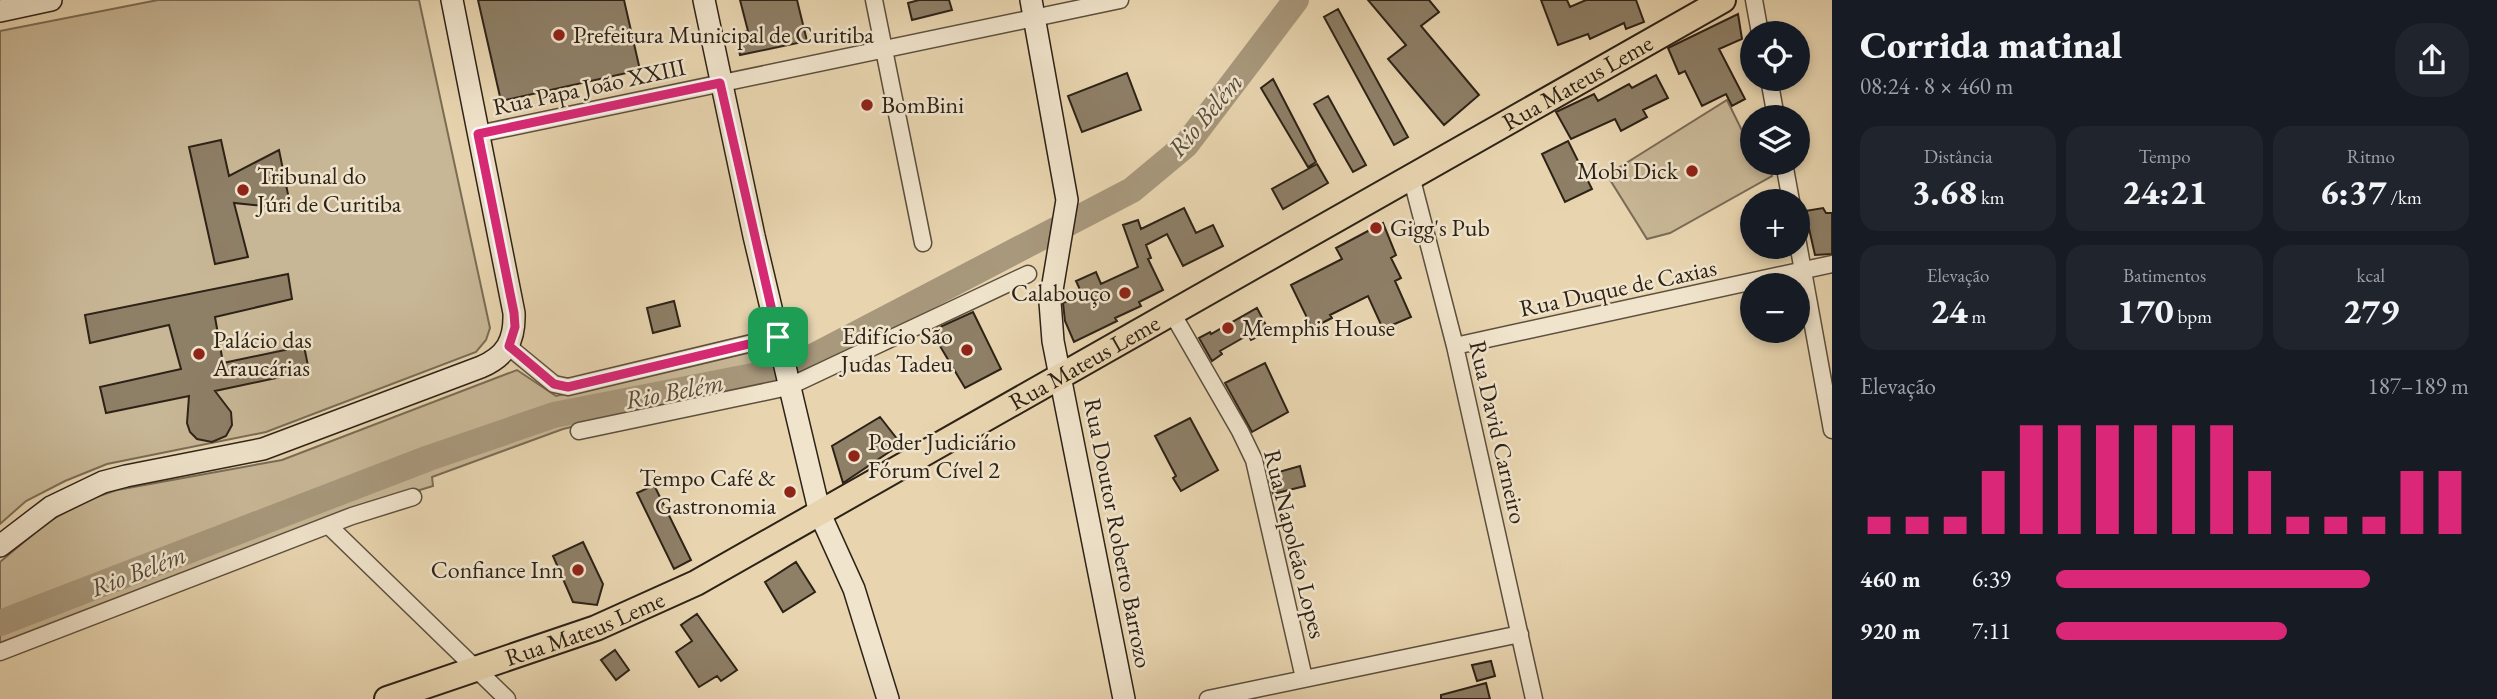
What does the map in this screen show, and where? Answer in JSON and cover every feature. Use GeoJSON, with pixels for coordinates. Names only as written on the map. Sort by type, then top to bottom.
{"type":"FeatureCollection","features":[{"type":"Feature","properties":{"kind":"main road"},"geometry":{"type":"LineString","coordinates":[[0,11],[51,0]]}},
{"type":"Feature","properties":{"kind":"main road"},"geometry":{"type":"LineString","coordinates":[[0,546],[51,507],[85,489],[126,476],[241,454],[281,443],[481,367],[492,362],[509,346],[515,327],[514,313],[452,0]]}},
{"type":"Feature","properties":{"kind":"main road"},"geometry":{"type":"LineString","coordinates":[[704,0],[787,382],[820,514],[854,589],[888,699]]}},
{"type":"Feature","properties":{"kind":"main road","name":"Rua Mateus Leme"},"geometry":{"type":"LineString","coordinates":[[387,699],[596,628],[646,608],[733,564],[1723,0]]}},
{"type":"Feature","properties":{"kind":"main road","name":"Rua Doutor Roberto Barrozo"},"geometry":{"type":"LineString","coordinates":[[1033,9],[1068,200],[1050,302],[1051,322],[1124,699]]}},
{"type":"Feature","properties":{"kind":"street"},"geometry":{"type":"LineString","coordinates":[[874,0],[923,243]]}},
{"type":"Feature","properties":{"kind":"street","name":"Rua Papa João XXIII"},"geometry":{"type":"LineString","coordinates":[[478,134],[884,49],[1033,9],[1120,0]]}},
{"type":"Feature","properties":{"kind":"street"},"geometry":{"type":"LineString","coordinates":[[1754,0],[1758,21]]}},
{"type":"Feature","properties":{"kind":"street","name":"Rua David Carneiro"},"geometry":{"type":"LineString","coordinates":[[1411,176],[1455,346],[1534,699]]}},
{"type":"Feature","properties":{"kind":"street"},"geometry":{"type":"LineString","coordinates":[[1801,259],[1832,430]]}},
{"type":"Feature","properties":{"kind":"street","name":"Rua Duque de Caxias"},"geometry":{"type":"LineString","coordinates":[[1455,346],[1832,264]]}},
{"type":"Feature","properties":{"kind":"street"},"geometry":{"type":"LineString","coordinates":[[579,431],[787,382],[1028,274]]}},
{"type":"Feature","properties":{"kind":"street","name":"Rua Napoleão Lopes"},"geometry":{"type":"LineString","coordinates":[[1172,313],[1254,460],[1304,678]]}},
{"type":"Feature","properties":{"kind":"street"},"geometry":{"type":"LineString","coordinates":[[509,346],[554,384],[568,387],[779,345]]}},
{"type":"Feature","properties":{"kind":"street"},"geometry":{"type":"LineString","coordinates":[[0,652],[352,516],[413,497]]}},
{"type":"Feature","properties":{"kind":"street"},"geometry":{"type":"LineString","coordinates":[[329,526],[507,699]]}},
{"type":"Feature","properties":{"kind":"street"},"geometry":{"type":"LineString","coordinates":[[1208,699],[1520,634]]}},
{"type":"Feature","properties":{"kind":"shaded area"},"geometry":{"type":"Polygon","coordinates":[[[158,0],[419,0],[490,328],[486,340],[476,352],[266,432],[107,464],[26,501],[0,524],[0,31],[158,0]]]}},
{"type":"Feature","properties":{"kind":"shaded area","name":"Mobi Dick"},"geometry":{"type":"Polygon","coordinates":[[[1727,100],[1740,127],[1740,175],[1772,176],[1749,189],[1740,189],[1740,194],[1670,233],[1647,239],[1607,175],[1727,100]]]}},
{"type":"Feature","properties":{"kind":"shaded area"},"geometry":{"type":"Polygon","coordinates":[[[760,349],[768,380],[563,429],[432,477],[433,486],[331,517],[0,645],[0,562],[49,521],[90,499],[117,490],[282,460],[517,370],[556,396],[760,349]]]}},
{"type":"Feature","properties":{"kind":"building","name":"Prefeitura Municipal de Curitiba"},"geometry":{"type":"Polygon","coordinates":[[[478,0],[624,0],[640,70],[501,101],[478,0]]]}},
{"type":"Feature","properties":{"kind":"building"},"geometry":{"type":"Polygon","coordinates":[[[740,0],[797,0],[807,41],[740,55],[736,34],[748,31],[740,0]]]}},
{"type":"Feature","properties":{"kind":"building"},"geometry":{"type":"Polygon","coordinates":[[[919,0],[949,0],[952,10],[912,20],[908,3],[919,0]]]}},
{"type":"Feature","properties":{"kind":"building"},"geometry":{"type":"Polygon","coordinates":[[[1368,0],[1429,0],[1439,12],[1421,26],[1479,95],[1444,125],[1388,59],[1406,45],[1368,0]]]}},
{"type":"Feature","properties":{"kind":"building"},"geometry":{"type":"Polygon","coordinates":[[[1541,0],[1567,0],[1570,7],[1586,0],[1636,0],[1644,22],[1626,29],[1624,23],[1590,39],[1588,34],[1558,45],[1541,0]]]}},
{"type":"Feature","properties":{"kind":"building"},"geometry":{"type":"Polygon","coordinates":[[[1338,9],[1408,137],[1394,145],[1324,17],[1338,9]]]}},
{"type":"Feature","properties":{"kind":"building"},"geometry":{"type":"Polygon","coordinates":[[[1738,14],[1740,40],[1719,49],[1745,99],[1732,106],[1726,94],[1702,106],[1685,71],[1679,74],[1668,48],[1738,14]]]}},
{"type":"Feature","properties":{"kind":"building"},"geometry":{"type":"Polygon","coordinates":[[[1127,73],[1141,110],[1082,132],[1068,96],[1127,73]]]}},
{"type":"Feature","properties":{"kind":"building"},"geometry":{"type":"Polygon","coordinates":[[[1656,75],[1668,98],[1643,110],[1647,117],[1621,131],[1615,119],[1571,139],[1556,112],[1594,94],[1598,101],[1629,84],[1632,88],[1656,75]]]}},
{"type":"Feature","properties":{"kind":"building"},"geometry":{"type":"Polygon","coordinates":[[[1273,79],[1316,162],[1308,167],[1261,88],[1273,79]]]}},
{"type":"Feature","properties":{"kind":"building"},"geometry":{"type":"Polygon","coordinates":[[[1328,96],[1366,165],[1353,172],[1314,104],[1328,96]]]}},
{"type":"Feature","properties":{"kind":"building","name":"Tribunal do Júri de Curitiba"},"geometry":{"type":"Polygon","coordinates":[[[221,140],[229,176],[279,150],[291,209],[234,203],[248,257],[215,264],[189,147],[221,140]]]}},
{"type":"Feature","properties":{"kind":"building"},"geometry":{"type":"Polygon","coordinates":[[[1568,141],[1592,189],[1565,202],[1542,154],[1568,141]]]}},
{"type":"Feature","properties":{"kind":"building"},"geometry":{"type":"Polygon","coordinates":[[[1317,164],[1328,183],[1283,209],[1272,189],[1317,164]]]}},
{"type":"Feature","properties":{"kind":"building"},"geometry":{"type":"Polygon","coordinates":[[[1184,208],[1196,233],[1213,225],[1223,246],[1183,266],[1167,234],[1146,245],[1151,258],[1148,259],[1163,290],[1139,302],[1141,306],[1115,318],[1117,321],[1074,342],[1065,321],[1063,303],[1082,294],[1076,281],[1096,272],[1101,284],[1138,267],[1123,225],[1138,220],[1141,229],[1184,208]]]}},
{"type":"Feature","properties":{"kind":"building"},"geometry":{"type":"Polygon","coordinates":[[[1823,208],[1826,213],[1832,213],[1832,254],[1815,255],[1810,233],[1810,210],[1823,208]]]}},
{"type":"Feature","properties":{"kind":"building"},"geometry":{"type":"Polygon","coordinates":[[[1383,223],[1396,255],[1391,258],[1401,278],[1395,281],[1411,317],[1383,329],[1368,296],[1330,315],[1332,318],[1312,328],[1291,285],[1342,259],[1336,248],[1383,223]]]}},
{"type":"Feature","properties":{"kind":"building","name":"Palácio das Araucárias"},"geometry":{"type":"Polygon","coordinates":[[[288,274],[292,299],[215,317],[223,363],[304,346],[309,371],[215,391],[231,412],[232,425],[226,436],[212,442],[197,439],[190,432],[187,423],[189,396],[106,413],[100,387],[181,369],[169,325],[90,343],[85,315],[288,274]]]}},
{"type":"Feature","properties":{"kind":"building"},"geometry":{"type":"Polygon","coordinates":[[[674,301],[680,326],[653,333],[647,308],[674,301]]]}},
{"type":"Feature","properties":{"kind":"building"},"geometry":{"type":"Polygon","coordinates":[[[1257,308],[1269,331],[1251,340],[1248,335],[1220,351],[1222,354],[1212,361],[1199,338],[1257,308]]]}},
{"type":"Feature","properties":{"kind":"building","name":"Edifício São Judas Tadeu"},"geometry":{"type":"Polygon","coordinates":[[[973,312],[1001,369],[965,388],[931,331],[973,312]]]}},
{"type":"Feature","properties":{"kind":"building"},"geometry":{"type":"Polygon","coordinates":[[[1265,363],[1288,412],[1252,432],[1225,383],[1265,363]]]}},
{"type":"Feature","properties":{"kind":"building"},"geometry":{"type":"Polygon","coordinates":[[[880,417],[901,444],[843,483],[832,446],[880,417]]]}},
{"type":"Feature","properties":{"kind":"building"},"geometry":{"type":"Polygon","coordinates":[[[1190,418],[1218,470],[1181,491],[1155,436],[1190,418]]]}},
{"type":"Feature","properties":{"kind":"building"},"geometry":{"type":"Polygon","coordinates":[[[1300,466],[1305,486],[1273,494],[1268,475],[1300,466]]]}},
{"type":"Feature","properties":{"kind":"building"},"geometry":{"type":"Polygon","coordinates":[[[654,485],[691,560],[674,569],[637,493],[654,485]]]}},
{"type":"Feature","properties":{"kind":"building","name":"Confiance Inn"},"geometry":{"type":"Polygon","coordinates":[[[583,542],[603,584],[597,605],[573,602],[553,556],[583,542]]]}},
{"type":"Feature","properties":{"kind":"building"},"geometry":{"type":"Polygon","coordinates":[[[796,562],[815,592],[783,612],[765,582],[796,562]]]}},
{"type":"Feature","properties":{"kind":"building"},"geometry":{"type":"Polygon","coordinates":[[[697,614],[737,670],[721,681],[717,676],[699,687],[676,652],[692,641],[681,625],[697,614]]]}},
{"type":"Feature","properties":{"kind":"building"},"geometry":{"type":"Polygon","coordinates":[[[615,650],[629,670],[616,680],[601,660],[615,650]]]}},
{"type":"Feature","properties":{"kind":"building"},"geometry":{"type":"Polygon","coordinates":[[[1491,661],[1495,676],[1477,681],[1472,665],[1491,661]]]}},
{"type":"Feature","properties":{"kind":"building"},"geometry":{"type":"Polygon","coordinates":[[[1486,683],[1490,699],[1441,699],[1441,695],[1486,683]]]}},
{"type":"Feature","properties":{"kind":"waterway","name":"Rio Belém"},"geometry":{"type":"LineString","coordinates":[[0,623],[429,458],[554,415],[758,375],[814,356],[1132,190],[1186,145],[1296,0]]}},
{"type":"Feature","properties":{"kind":"place","name":"Prefeitura Municipal de Curitiba"},"geometry":{"type":"Point","coordinates":[559,35]}},
{"type":"Feature","properties":{"kind":"place","name":"BomBini"},"geometry":{"type":"Point","coordinates":[867,105]}},
{"type":"Feature","properties":{"kind":"place","name":"Mobi Dick"},"geometry":{"type":"Point","coordinates":[1692,171]}},
{"type":"Feature","properties":{"kind":"place","name":"Tribunal do Júri de Curitiba"},"geometry":{"type":"Point","coordinates":[243,190]}},
{"type":"Feature","properties":{"kind":"place","name":"Gigg's Pub"},"geometry":{"type":"Point","coordinates":[1376,228]}},
{"type":"Feature","properties":{"kind":"place","name":"Calabouço"},"geometry":{"type":"Point","coordinates":[1125,293]}},
{"type":"Feature","properties":{"kind":"place","name":"Memphis House"},"geometry":{"type":"Point","coordinates":[1228,328]}},
{"type":"Feature","properties":{"kind":"place","name":"Edifício São Judas Tadeu"},"geometry":{"type":"Point","coordinates":[967,350]}},
{"type":"Feature","properties":{"kind":"place","name":"Palácio das Araucárias"},"geometry":{"type":"Point","coordinates":[199,354]}},
{"type":"Feature","properties":{"kind":"place","name":"Poder Judiciário Fórum Cível 2"},"geometry":{"type":"Point","coordinates":[854,456]}},
{"type":"Feature","properties":{"kind":"place","name":"Tempo Café & Gastronomia"},"geometry":{"type":"Point","coordinates":[790,492]}},
{"type":"Feature","properties":{"kind":"place","name":"Confiance Inn"},"geometry":{"type":"Point","coordinates":[578,570]}},
{"type":"Feature","properties":{"kind":"route"},"geometry":{"type":"LineString","coordinates":[[720,83],[778,337],[568,387],[554,384],[509,346],[515,327],[514,313],[478,134],[720,83]]}}]}
